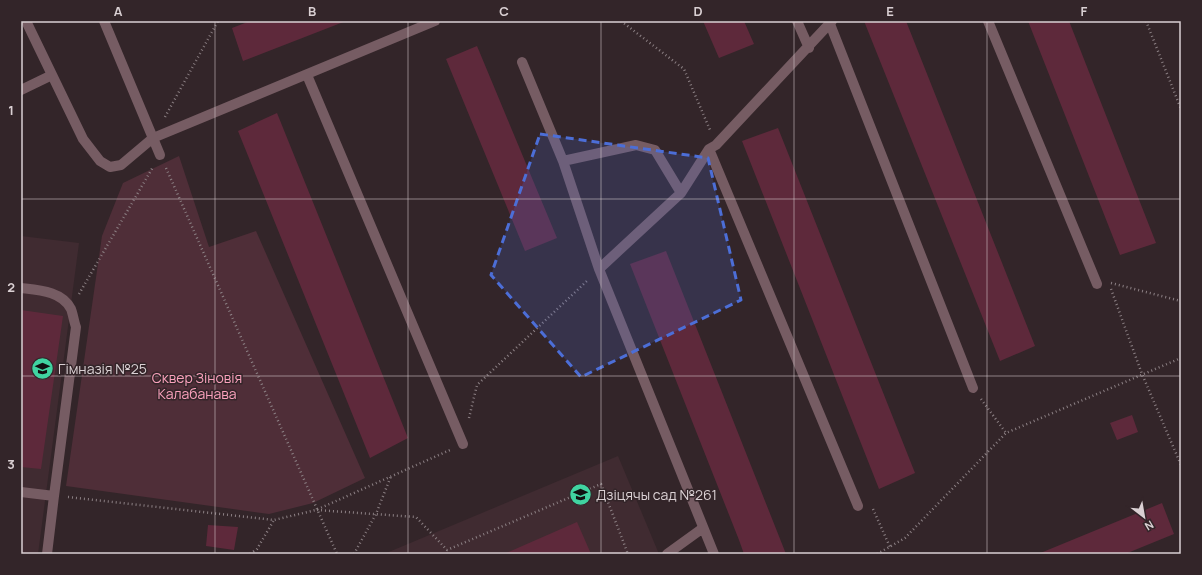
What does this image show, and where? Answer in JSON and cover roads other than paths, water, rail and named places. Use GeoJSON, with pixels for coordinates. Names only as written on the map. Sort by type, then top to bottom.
{"type":"FeatureCollection","features":[{"type":"Feature","properties":{"kind":"street"},"geometry":{"type":"LineString","coordinates":[[26,21],[83,139],[100,161],[110,167],[121,165],[153,138],[435,21]]}},
{"type":"Feature","properties":{"kind":"street"},"geometry":{"type":"LineString","coordinates":[[104,21],[160,155]]}},
{"type":"Feature","properties":{"kind":"street"},"geometry":{"type":"LineString","coordinates":[[797,21],[809,48]]}},
{"type":"Feature","properties":{"kind":"street"},"geometry":{"type":"LineString","coordinates":[[988,21],[1097,284]]}},
{"type":"Feature","properties":{"kind":"street"},"geometry":{"type":"LineString","coordinates":[[599,269],[681,193],[712,147],[809,48],[831,22],[973,388]]}},
{"type":"Feature","properties":{"kind":"street"},"geometry":{"type":"LineString","coordinates":[[522,62],[563,161],[599,269],[714,554]]}},
{"type":"Feature","properties":{"kind":"street"},"geometry":{"type":"LineString","coordinates":[[21,90],[52,74]]}},
{"type":"Feature","properties":{"kind":"street"},"geometry":{"type":"LineString","coordinates":[[307,75],[463,444]]}},
{"type":"Feature","properties":{"kind":"street"},"geometry":{"type":"LineString","coordinates":[[563,161],[636,146],[655,150],[681,193]]}},
{"type":"Feature","properties":{"kind":"street"},"geometry":{"type":"LineString","coordinates":[[712,147],[858,506]]}},
{"type":"Feature","properties":{"kind":"street"},"geometry":{"type":"LineString","coordinates":[[21,288],[48,291],[60,298],[71,308],[76,327],[47,554]]}},
{"type":"Feature","properties":{"kind":"street"},"geometry":{"type":"LineString","coordinates":[[21,492],[54,496]]}},
{"type":"Feature","properties":{"kind":"street"},"geometry":{"type":"LineString","coordinates":[[667,554],[703,528]]}},
{"type":"Feature","properties":{"kind":"place","name":"Гімназія №25"},"geometry":{"type":"Point","coordinates":[42,369]}},
{"type":"Feature","properties":{"kind":"place","name":"Дзіцячы сад №261"},"geometry":{"type":"Point","coordinates":[580,495]}},
{"type":"Feature","properties":{"kind":"park label","name":"Сквер Зіновія Калабанава"},"geometry":{"type":"Point","coordinates":[197,386]}}]}
